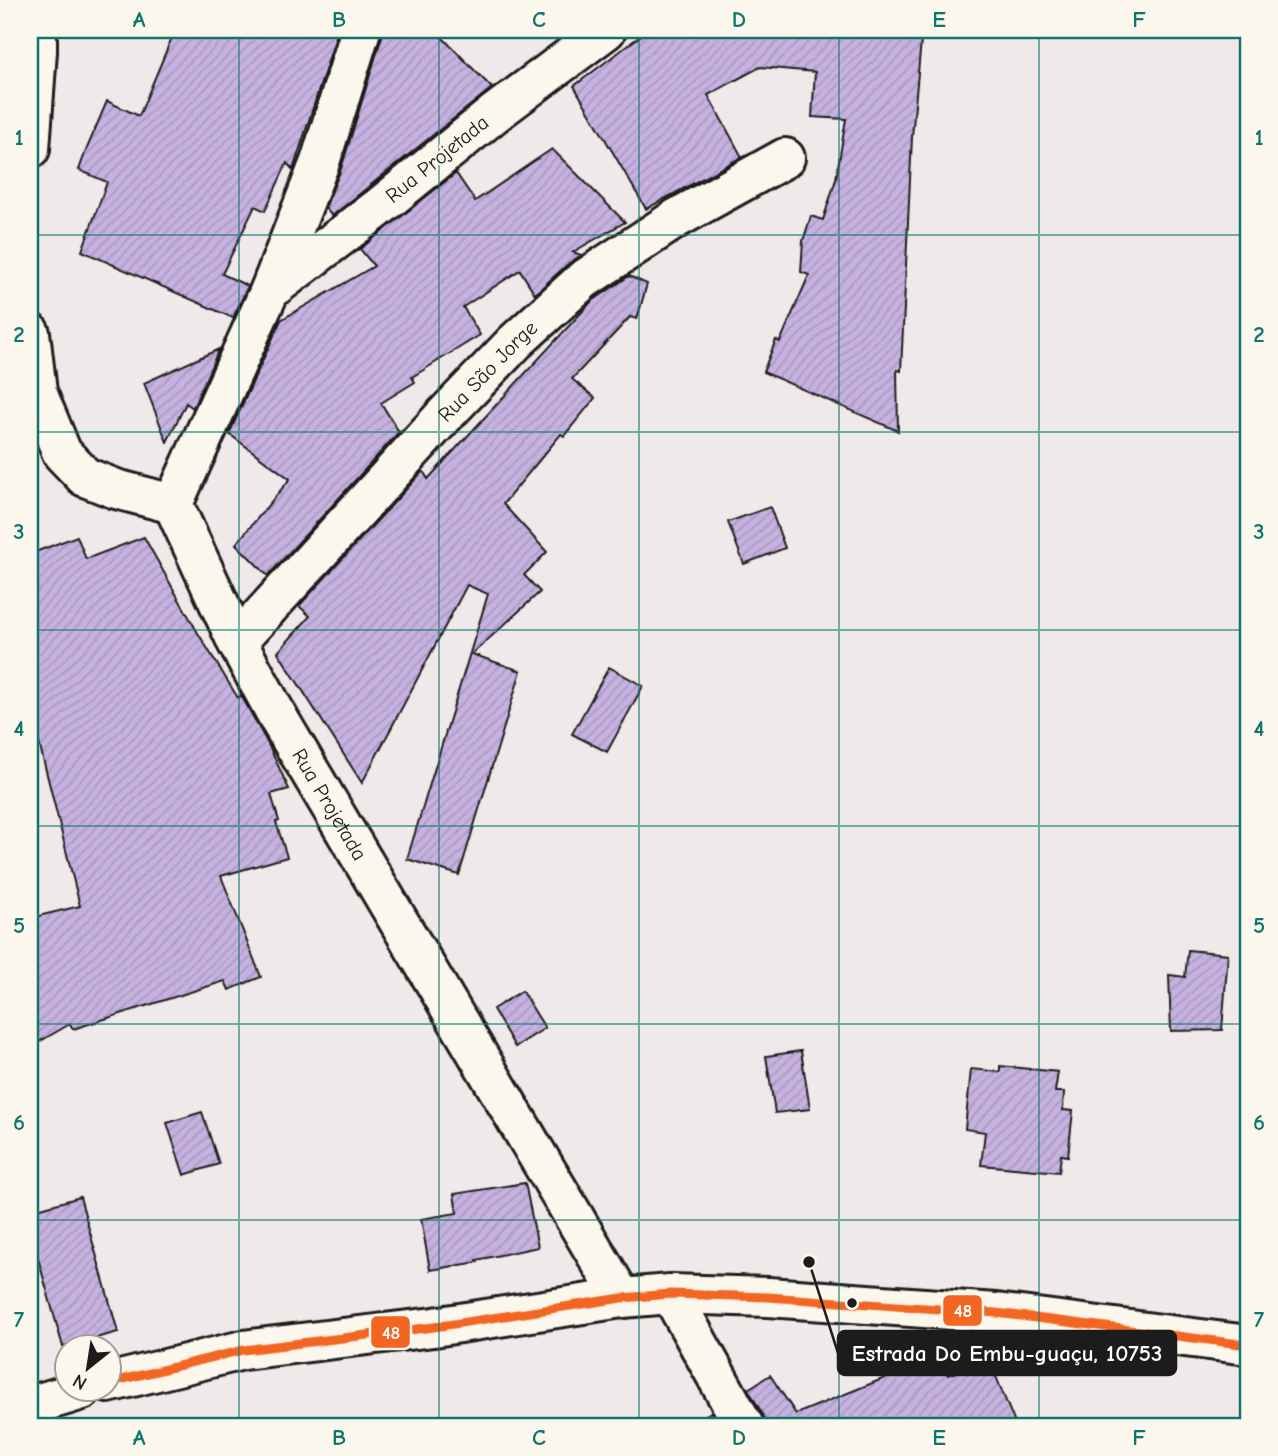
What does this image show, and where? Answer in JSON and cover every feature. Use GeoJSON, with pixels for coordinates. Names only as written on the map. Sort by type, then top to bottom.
{"type":"FeatureCollection","features":[{"type":"Feature","properties":{"kind":"street"},"geometry":{"type":"LineString","coordinates":[[30,149],[37,30]]}},
{"type":"Feature","properties":{"kind":"street","name":"Rua Projetada"},"geometry":{"type":"LineString","coordinates":[[362,30],[320,162],[270,290],[173,503],[237,642],[280,721],[622,1298]]}},
{"type":"Feature","properties":{"kind":"street","name":"Rua Projetada"},"geometry":{"type":"LineString","coordinates":[[270,290],[377,209],[495,113],[606,30]]}},
{"type":"Feature","properties":{"kind":"street","name":"Rua São Jorge"},"geometry":{"type":"LineString","coordinates":[[237,642],[441,419],[515,342],[583,280],[677,218],[785,158]]}},
{"type":"Feature","properties":{"kind":"street"},"geometry":{"type":"LineString","coordinates":[[30,333],[37,392],[62,453],[85,477],[116,489],[173,503]]}},
{"type":"Feature","properties":{"kind":"street"},"geometry":{"type":"LineString","coordinates":[[671,1294],[744,1426]]}},
{"type":"Feature","properties":{"kind":"street"},"geometry":{"type":"LineString","coordinates":[[122,1380],[243,1350],[434,1327],[622,1298],[671,1294],[768,1297],[996,1313],[1248,1345]]}},
{"type":"Feature","properties":{"kind":"street"},"geometry":{"type":"LineString","coordinates":[[30,1406],[52,1399]]}},
{"type":"Feature","properties":{"kind":"building"},"geometry":{"type":"Polygon","coordinates":[[[175,30],[338,30],[293,170],[287,163],[265,211],[255,206],[222,274],[248,286],[233,318],[82,251],[107,182],[79,170],[85,153],[107,101],[139,116],[175,30]]]}},
{"type":"Feature","properties":{"kind":"building"},"geometry":{"type":"Polygon","coordinates":[[[382,30],[435,30],[492,88],[332,216],[325,208],[341,169],[382,30]]]}},
{"type":"Feature","properties":{"kind":"building"},"geometry":{"type":"Polygon","coordinates":[[[648,30],[922,30],[912,137],[901,371],[897,370],[898,431],[763,372],[776,340],[780,342],[809,275],[801,272],[803,241],[811,216],[823,220],[836,179],[846,119],[812,117],[815,72],[760,67],[708,95],[742,157],[646,209],[574,86],[648,30]]]}},
{"type":"Feature","properties":{"kind":"building"},"geometry":{"type":"Polygon","coordinates":[[[552,149],[625,222],[573,252],[581,255],[535,294],[520,270],[463,307],[480,335],[412,377],[415,382],[381,403],[399,432],[268,576],[236,544],[290,479],[229,434],[281,320],[374,266],[360,249],[456,173],[475,201],[552,149]]]}},
{"type":"Feature","properties":{"kind":"building"},"geometry":{"type":"Polygon","coordinates":[[[629,276],[647,284],[637,319],[630,317],[572,379],[595,398],[503,504],[547,552],[524,575],[540,592],[472,654],[521,671],[459,875],[407,859],[488,594],[467,585],[362,783],[278,652],[310,616],[299,606],[423,471],[428,479],[591,302],[629,276]]]}},
{"type":"Feature","properties":{"kind":"building"},"geometry":{"type":"Polygon","coordinates":[[[219,349],[193,408],[186,403],[167,442],[144,383],[219,349]]]}},
{"type":"Feature","properties":{"kind":"building"},"geometry":{"type":"Polygon","coordinates":[[[770,507],[785,548],[744,564],[728,522],[770,507]]]}},
{"type":"Feature","properties":{"kind":"building"},"geometry":{"type":"Polygon","coordinates":[[[77,536],[86,559],[144,537],[238,698],[241,695],[289,789],[271,794],[287,857],[221,876],[261,977],[229,990],[225,981],[73,1029],[70,1024],[30,1047],[30,918],[80,906],[30,707],[30,554],[77,536]]]}},
{"type":"Feature","properties":{"kind":"building"},"geometry":{"type":"Polygon","coordinates":[[[609,667],[643,686],[607,752],[572,734],[609,667]]]}},
{"type":"Feature","properties":{"kind":"building"},"geometry":{"type":"Polygon","coordinates":[[[1188,950],[1228,954],[1222,1030],[1171,1031],[1169,975],[1185,977],[1188,950]]]}},
{"type":"Feature","properties":{"kind":"building"},"geometry":{"type":"Polygon","coordinates":[[[522,991],[545,1028],[515,1047],[493,1009],[522,991]]]}},
{"type":"Feature","properties":{"kind":"building"},"geometry":{"type":"Polygon","coordinates":[[[801,1051],[810,1109],[775,1113],[766,1056],[801,1051]]]}},
{"type":"Feature","properties":{"kind":"building"},"geometry":{"type":"Polygon","coordinates":[[[1000,1066],[1058,1072],[1055,1092],[1064,1092],[1063,1110],[1073,1111],[1068,1156],[1061,1155],[1059,1172],[981,1165],[985,1132],[965,1129],[971,1069],[1000,1072],[1000,1066]]]}},
{"type":"Feature","properties":{"kind":"building"},"geometry":{"type":"Polygon","coordinates":[[[202,1112],[219,1164],[184,1175],[167,1123],[202,1112]]]}},
{"type":"Feature","properties":{"kind":"building"},"geometry":{"type":"Polygon","coordinates":[[[525,1183],[538,1247],[477,1260],[478,1262],[430,1270],[421,1219],[457,1213],[454,1194],[525,1183]]]}},
{"type":"Feature","properties":{"kind":"building"},"geometry":{"type":"Polygon","coordinates":[[[80,1197],[118,1332],[59,1334],[30,1230],[30,1211],[80,1197]]]}},
{"type":"Feature","properties":{"kind":"building"},"geometry":{"type":"Polygon","coordinates":[[[939,1356],[948,1375],[989,1359],[1016,1426],[766,1426],[763,1415],[748,1389],[770,1375],[796,1414],[939,1356]]]}},
{"type":"Feature","properties":{"kind":"building"},"geometry":{"type":"Polygon","coordinates":[[[711,1412],[719,1426],[689,1426],[711,1412]]]}},
{"type":"Feature","properties":{"kind":"transit line","name":"48"},"geometry":{"type":"LineString","coordinates":[[122,1380],[243,1350],[434,1327],[622,1298],[671,1294],[768,1297],[996,1313],[1248,1345]]}},
{"type":"Feature","properties":{"kind":"place","name":"Estrada Do Embu-guaçu, 10753"},"geometry":{"type":"Point","coordinates":[809,1262]}}]}
